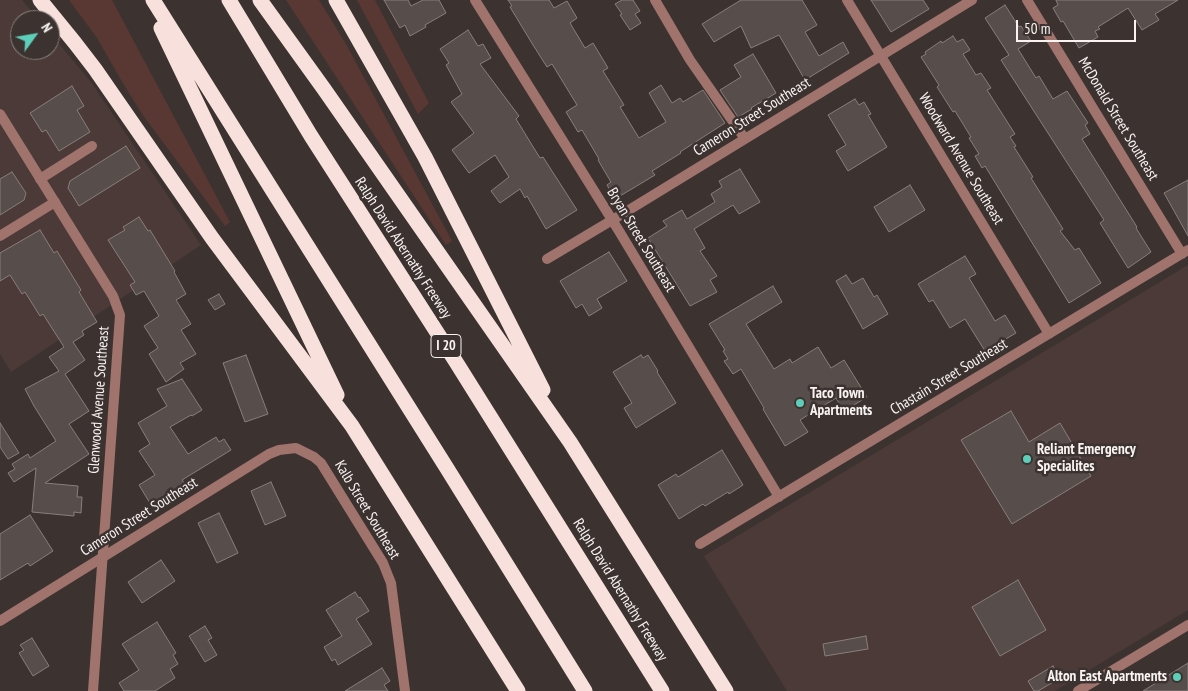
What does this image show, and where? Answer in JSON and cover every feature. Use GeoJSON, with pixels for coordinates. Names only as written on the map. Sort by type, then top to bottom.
{"type":"FeatureCollection","features":[{"type":"Feature","properties":{"kind":"highway"},"geometry":{"type":"LineString","coordinates":[[40,0],[76,42]]}},
{"type":"Feature","properties":{"kind":"highway"},"geometry":{"type":"LineString","coordinates":[[51,0],[76,42],[212,238],[352,426],[518,691]]}},
{"type":"Feature","properties":{"kind":"highway"},"geometry":{"type":"LineString","coordinates":[[147,0],[352,426]]}},
{"type":"Feature","properties":{"kind":"highway"},"geometry":{"type":"LineString","coordinates":[[152,0],[585,691]]}},
{"type":"Feature","properties":{"kind":"highway","name":"Ralph David Abernathy Freeway"},"geometry":{"type":"LineString","coordinates":[[229,0],[311,136],[456,362],[662,691]]}},
{"type":"Feature","properties":{"kind":"highway"},"geometry":{"type":"LineString","coordinates":[[260,0],[570,442],[726,691]]}},
{"type":"Feature","properties":{"kind":"highway"},"geometry":{"type":"LineString","coordinates":[[336,0],[425,157],[570,442]]}},
{"type":"Feature","properties":{"kind":"street","name":"Bryan Street Southeast"},"geometry":{"type":"LineString","coordinates":[[475,0],[612,220],[779,497]]}},
{"type":"Feature","properties":{"kind":"street"},"geometry":{"type":"LineString","coordinates":[[655,0],[690,60],[745,139]]}},
{"type":"Feature","properties":{"kind":"street","name":"Woodward Avenue Southeast"},"geometry":{"type":"LineString","coordinates":[[847,0],[1049,334]]}},
{"type":"Feature","properties":{"kind":"street","name":"Cameron Street Southeast"},"geometry":{"type":"LineString","coordinates":[[546,259],[972,0]]}},
{"type":"Feature","properties":{"kind":"street","name":"McDonald Street Southeast"},"geometry":{"type":"LineString","coordinates":[[1028,0],[1185,252]]}},
{"type":"Feature","properties":{"kind":"street","name":"Glenwood Avenue Southeast"},"geometry":{"type":"LineString","coordinates":[[0,114],[113,296],[120,316],[93,691]]}},
{"type":"Feature","properties":{"kind":"street"},"geometry":{"type":"LineString","coordinates":[[40,179],[92,146]]}},
{"type":"Feature","properties":{"kind":"street"},"geometry":{"type":"LineString","coordinates":[[0,236],[55,202]]}},
{"type":"Feature","properties":{"kind":"street","name":"Chastain Street Southeast"},"geometry":{"type":"LineString","coordinates":[[700,544],[1185,252]]}},
{"type":"Feature","properties":{"kind":"street","name":"Cameron Street Southeast"},"geometry":{"type":"LineString","coordinates":[[0,621],[269,454],[280,450],[296,448]]}},
{"type":"Feature","properties":{"kind":"street","name":"Kalb Street Southeast"},"geometry":{"type":"LineString","coordinates":[[296,448],[314,456],[321,463],[387,573],[391,583],[405,691]]}},
{"type":"Feature","properties":{"kind":"street"},"geometry":{"type":"LineString","coordinates":[[1078,691],[1188,625]]}},
{"type":"Feature","properties":{"kind":"shaded area"},"geometry":{"type":"Polygon","coordinates":[[[0,0],[22,0],[30,10],[10,10],[10,60],[60,60],[60,45],[91,82],[201,245],[11,372],[0,354],[0,0]]]}},
{"type":"Feature","properties":{"kind":"shaded area"},"geometry":{"type":"Polygon","coordinates":[[[69,0],[112,0],[230,222],[225,226],[142,114],[97,38],[69,0]]]}},
{"type":"Feature","properties":{"kind":"shaded area"},"geometry":{"type":"Polygon","coordinates":[[[286,0],[319,0],[346,44],[452,241],[446,245],[286,0]]]}},
{"type":"Feature","properties":{"kind":"shaded area"},"geometry":{"type":"Polygon","coordinates":[[[357,0],[375,0],[429,103],[418,114],[357,0]]]}},
{"type":"Feature","properties":{"kind":"shaded area"},"geometry":{"type":"Polygon","coordinates":[[[1188,265],[1188,610],[1055,691],[787,691],[704,556],[1188,265]]]}},
{"type":"Feature","properties":{"kind":"building"},"geometry":{"type":"Polygon","coordinates":[[[384,0],[408,0],[411,6],[423,0],[439,0],[446,13],[410,36],[405,25],[400,28],[384,0]]]}},
{"type":"Feature","properties":{"kind":"building"},"geometry":{"type":"Polygon","coordinates":[[[508,0],[549,0],[554,8],[567,1],[577,18],[570,23],[585,48],[593,43],[608,68],[603,71],[624,105],[620,107],[639,138],[666,122],[649,93],[661,85],[672,103],[680,98],[683,102],[703,90],[725,123],[652,171],[655,175],[615,199],[607,185],[611,182],[599,159],[582,130],[578,132],[566,112],[577,105],[552,64],[547,67],[510,7],[512,6],[508,0]]]}},
{"type":"Feature","properties":{"kind":"building"},"geometry":{"type":"Polygon","coordinates":[[[622,0],[633,0],[640,11],[635,14],[641,23],[630,30],[615,4],[622,0]]]}},
{"type":"Feature","properties":{"kind":"building"},"geometry":{"type":"Polygon","coordinates":[[[741,0],[802,0],[817,25],[805,32],[819,56],[843,42],[849,53],[805,80],[779,35],[751,48],[741,26],[714,42],[702,24],[741,0]]]}},
{"type":"Feature","properties":{"kind":"building"},"geometry":{"type":"Polygon","coordinates":[[[871,0],[923,0],[929,9],[891,32],[871,0]]]}},
{"type":"Feature","properties":{"kind":"building"},"geometry":{"type":"Polygon","coordinates":[[[1056,0],[1178,0],[1155,14],[1159,20],[1142,30],[1128,8],[1098,27],[1100,29],[1095,31],[1098,37],[1079,48],[1053,8],[1058,5],[1056,0]]]}},
{"type":"Feature","properties":{"kind":"building"},"geometry":{"type":"Polygon","coordinates":[[[1005,5],[1019,27],[1021,26],[1031,41],[1018,49],[1036,78],[1039,76],[1053,99],[1067,91],[1088,123],[1085,125],[1090,134],[1082,139],[1151,252],[1128,268],[1100,223],[1104,220],[1001,60],[1009,55],[985,18],[1005,5]]]}},
{"type":"Feature","properties":{"kind":"building"},"geometry":{"type":"Polygon","coordinates":[[[468,30],[478,46],[483,44],[491,58],[480,64],[519,116],[516,119],[540,158],[543,157],[577,210],[546,229],[527,196],[525,198],[520,189],[500,203],[491,191],[509,177],[495,155],[469,173],[452,150],[474,133],[451,102],[462,94],[446,65],[449,63],[440,49],[468,30]]]}},
{"type":"Feature","properties":{"kind":"building"},"geometry":{"type":"Polygon","coordinates":[[[953,36],[957,42],[963,39],[970,50],[963,54],[976,75],[981,73],[991,88],[987,90],[1015,134],[1010,137],[1016,146],[1014,147],[1063,229],[1060,231],[1075,250],[1079,248],[1101,283],[1069,303],[985,166],[982,168],[975,156],[979,154],[969,138],[971,137],[937,87],[939,85],[921,57],[941,41],[942,43],[953,36]]]}},
{"type":"Feature","properties":{"kind":"building"},"geometry":{"type":"Polygon","coordinates":[[[753,54],[776,93],[738,117],[720,90],[741,77],[734,65],[753,54]]]}},
{"type":"Feature","properties":{"kind":"building"},"geometry":{"type":"Polygon","coordinates":[[[72,86],[84,106],[77,110],[90,132],[59,151],[46,130],[42,132],[30,113],[72,86]]]}},
{"type":"Feature","properties":{"kind":"building"},"geometry":{"type":"Polygon","coordinates":[[[855,99],[859,105],[864,102],[871,114],[868,115],[887,147],[848,171],[836,151],[846,145],[828,115],[855,99]]]}},
{"type":"Feature","properties":{"kind":"building"},"geometry":{"type":"Polygon","coordinates":[[[126,146],[140,168],[79,206],[68,188],[70,181],[126,146]]]}},
{"type":"Feature","properties":{"kind":"building"},"geometry":{"type":"Polygon","coordinates":[[[740,169],[760,202],[739,214],[733,205],[694,229],[705,248],[700,251],[717,276],[710,280],[717,292],[690,306],[648,238],[667,226],[663,221],[682,210],[687,219],[715,202],[711,194],[722,187],[719,181],[740,169]]]}},
{"type":"Feature","properties":{"kind":"building"},"geometry":{"type":"Polygon","coordinates":[[[12,172],[26,193],[24,200],[0,215],[0,179],[12,172]]]}},
{"type":"Feature","properties":{"kind":"building"},"geometry":{"type":"Polygon","coordinates":[[[1188,180],[1188,236],[1164,193],[1188,180]]]}},
{"type":"Feature","properties":{"kind":"building"},"geometry":{"type":"Polygon","coordinates":[[[910,185],[925,210],[889,232],[874,207],[910,185]]]}},
{"type":"Feature","properties":{"kind":"building"},"geometry":{"type":"Polygon","coordinates":[[[139,217],[148,231],[150,230],[175,271],[186,294],[176,300],[191,324],[181,330],[196,354],[180,363],[184,369],[166,382],[149,354],[158,348],[144,326],[159,316],[144,291],[136,295],[130,285],[135,282],[108,240],[125,230],[123,227],[139,217]]]}},
{"type":"Feature","properties":{"kind":"building"},"geometry":{"type":"Polygon","coordinates":[[[40,230],[54,253],[57,251],[81,290],[79,292],[97,322],[82,331],[84,335],[73,342],[85,360],[65,374],[89,411],[69,424],[89,454],[45,483],[78,486],[77,497],[82,497],[81,513],[74,512],[74,516],[32,512],[36,468],[14,482],[8,473],[15,469],[12,464],[28,454],[30,458],[56,441],[25,389],[59,371],[49,357],[64,347],[43,314],[40,316],[25,292],[22,294],[10,275],[0,281],[0,253],[40,230]]]}},
{"type":"Feature","properties":{"kind":"building"},"geometry":{"type":"Polygon","coordinates":[[[609,252],[627,281],[597,299],[602,308],[589,316],[582,304],[576,308],[560,281],[609,252]]]}},
{"type":"Feature","properties":{"kind":"building"},"geometry":{"type":"Polygon","coordinates":[[[965,256],[976,274],[969,278],[995,321],[1005,315],[1016,333],[985,351],[965,319],[950,328],[933,300],[929,302],[918,284],[965,256]]]}},
{"type":"Feature","properties":{"kind":"building"},"geometry":{"type":"Polygon","coordinates":[[[846,275],[852,284],[863,278],[874,297],[877,295],[888,314],[863,329],[836,281],[846,275]]]}},
{"type":"Feature","properties":{"kind":"building"},"geometry":{"type":"Polygon","coordinates":[[[773,286],[782,302],[746,324],[774,369],[790,359],[792,363],[818,347],[831,368],[844,360],[867,397],[844,411],[836,398],[800,420],[808,432],[785,446],[741,369],[733,374],[724,361],[728,359],[723,351],[725,350],[709,324],[773,286]]]}},
{"type":"Feature","properties":{"kind":"building"},"geometry":{"type":"Polygon","coordinates":[[[219,294],[225,304],[215,310],[208,300],[219,294]]]}},
{"type":"Feature","properties":{"kind":"building"},"geometry":{"type":"Polygon","coordinates":[[[246,355],[268,414],[245,422],[223,363],[246,355]]]}},
{"type":"Feature","properties":{"kind":"building"},"geometry":{"type":"Polygon","coordinates":[[[641,355],[643,358],[648,355],[676,403],[636,428],[624,408],[632,403],[613,372],[641,355]]]}},
{"type":"Feature","properties":{"kind":"building"},"geometry":{"type":"Polygon","coordinates":[[[182,379],[202,410],[170,427],[188,454],[216,437],[219,442],[224,439],[231,450],[182,480],[185,484],[151,505],[139,485],[155,475],[139,451],[150,444],[138,423],[167,406],[157,389],[182,379]]]}},
{"type":"Feature","properties":{"kind":"building","name":"Reliant Emergency Specialites"},"geometry":{"type":"Polygon","coordinates":[[[1011,411],[1029,442],[1060,423],[1091,476],[1012,524],[961,440],[1011,411]]]}},
{"type":"Feature","properties":{"kind":"building"},"geometry":{"type":"Polygon","coordinates":[[[0,423],[19,453],[8,459],[0,447],[0,423]]]}},
{"type":"Feature","properties":{"kind":"building"},"geometry":{"type":"Polygon","coordinates":[[[722,450],[743,485],[705,506],[703,504],[679,519],[658,485],[676,474],[678,477],[722,450]]]}},
{"type":"Feature","properties":{"kind":"building"},"geometry":{"type":"Polygon","coordinates":[[[271,482],[286,516],[265,525],[251,491],[271,482]]]}},
{"type":"Feature","properties":{"kind":"building"},"geometry":{"type":"Polygon","coordinates":[[[219,513],[238,553],[217,563],[198,523],[219,513]]]}},
{"type":"Feature","properties":{"kind":"building"},"geometry":{"type":"Polygon","coordinates":[[[30,515],[53,551],[30,566],[28,563],[0,580],[0,534],[30,515]]]}},
{"type":"Feature","properties":{"kind":"building"},"geometry":{"type":"Polygon","coordinates":[[[161,560],[175,581],[142,603],[128,582],[161,560]]]}},
{"type":"Feature","properties":{"kind":"building"},"geometry":{"type":"Polygon","coordinates":[[[1018,580],[1046,630],[1000,656],[972,607],[1018,580]]]}},
{"type":"Feature","properties":{"kind":"building"},"geometry":{"type":"Polygon","coordinates":[[[355,592],[369,611],[356,619],[372,644],[338,665],[335,659],[332,661],[324,647],[342,636],[326,610],[355,592]]]}},
{"type":"Feature","properties":{"kind":"building"},"geometry":{"type":"Polygon","coordinates":[[[157,622],[176,653],[173,655],[178,664],[170,669],[175,678],[155,691],[124,691],[119,683],[139,670],[122,644],[157,622]]]}},
{"type":"Feature","properties":{"kind":"building"},"geometry":{"type":"Polygon","coordinates":[[[205,626],[212,638],[208,640],[217,655],[205,662],[189,636],[205,626]]]}},
{"type":"Feature","properties":{"kind":"building"},"geometry":{"type":"Polygon","coordinates":[[[866,636],[868,649],[825,656],[823,644],[866,636]]]}},
{"type":"Feature","properties":{"kind":"building"},"geometry":{"type":"Polygon","coordinates":[[[32,638],[49,666],[33,676],[19,653],[24,650],[20,645],[32,638]]]}},
{"type":"Feature","properties":{"kind":"building","name":"Alton East Apartments"},"geometry":{"type":"Polygon","coordinates":[[[1188,663],[1188,691],[1143,691],[1188,663]]]}},
{"type":"Feature","properties":{"kind":"building"},"geometry":{"type":"Polygon","coordinates":[[[1053,666],[1060,678],[1038,691],[1034,691],[1028,681],[1053,666]]]}},
{"type":"Feature","properties":{"kind":"building"},"geometry":{"type":"Polygon","coordinates":[[[382,668],[390,681],[384,685],[388,691],[345,691],[382,668]]]}},
{"type":"Feature","properties":{"kind":"place","name":"Taco Town Apartments"},"geometry":{"type":"Point","coordinates":[800,403]}},
{"type":"Feature","properties":{"kind":"place","name":"Reliant Emergency Specialites"},"geometry":{"type":"Point","coordinates":[1027,459]}},
{"type":"Feature","properties":{"kind":"place","name":"Alton East Apartments"},"geometry":{"type":"Point","coordinates":[1177,677]}}]}
